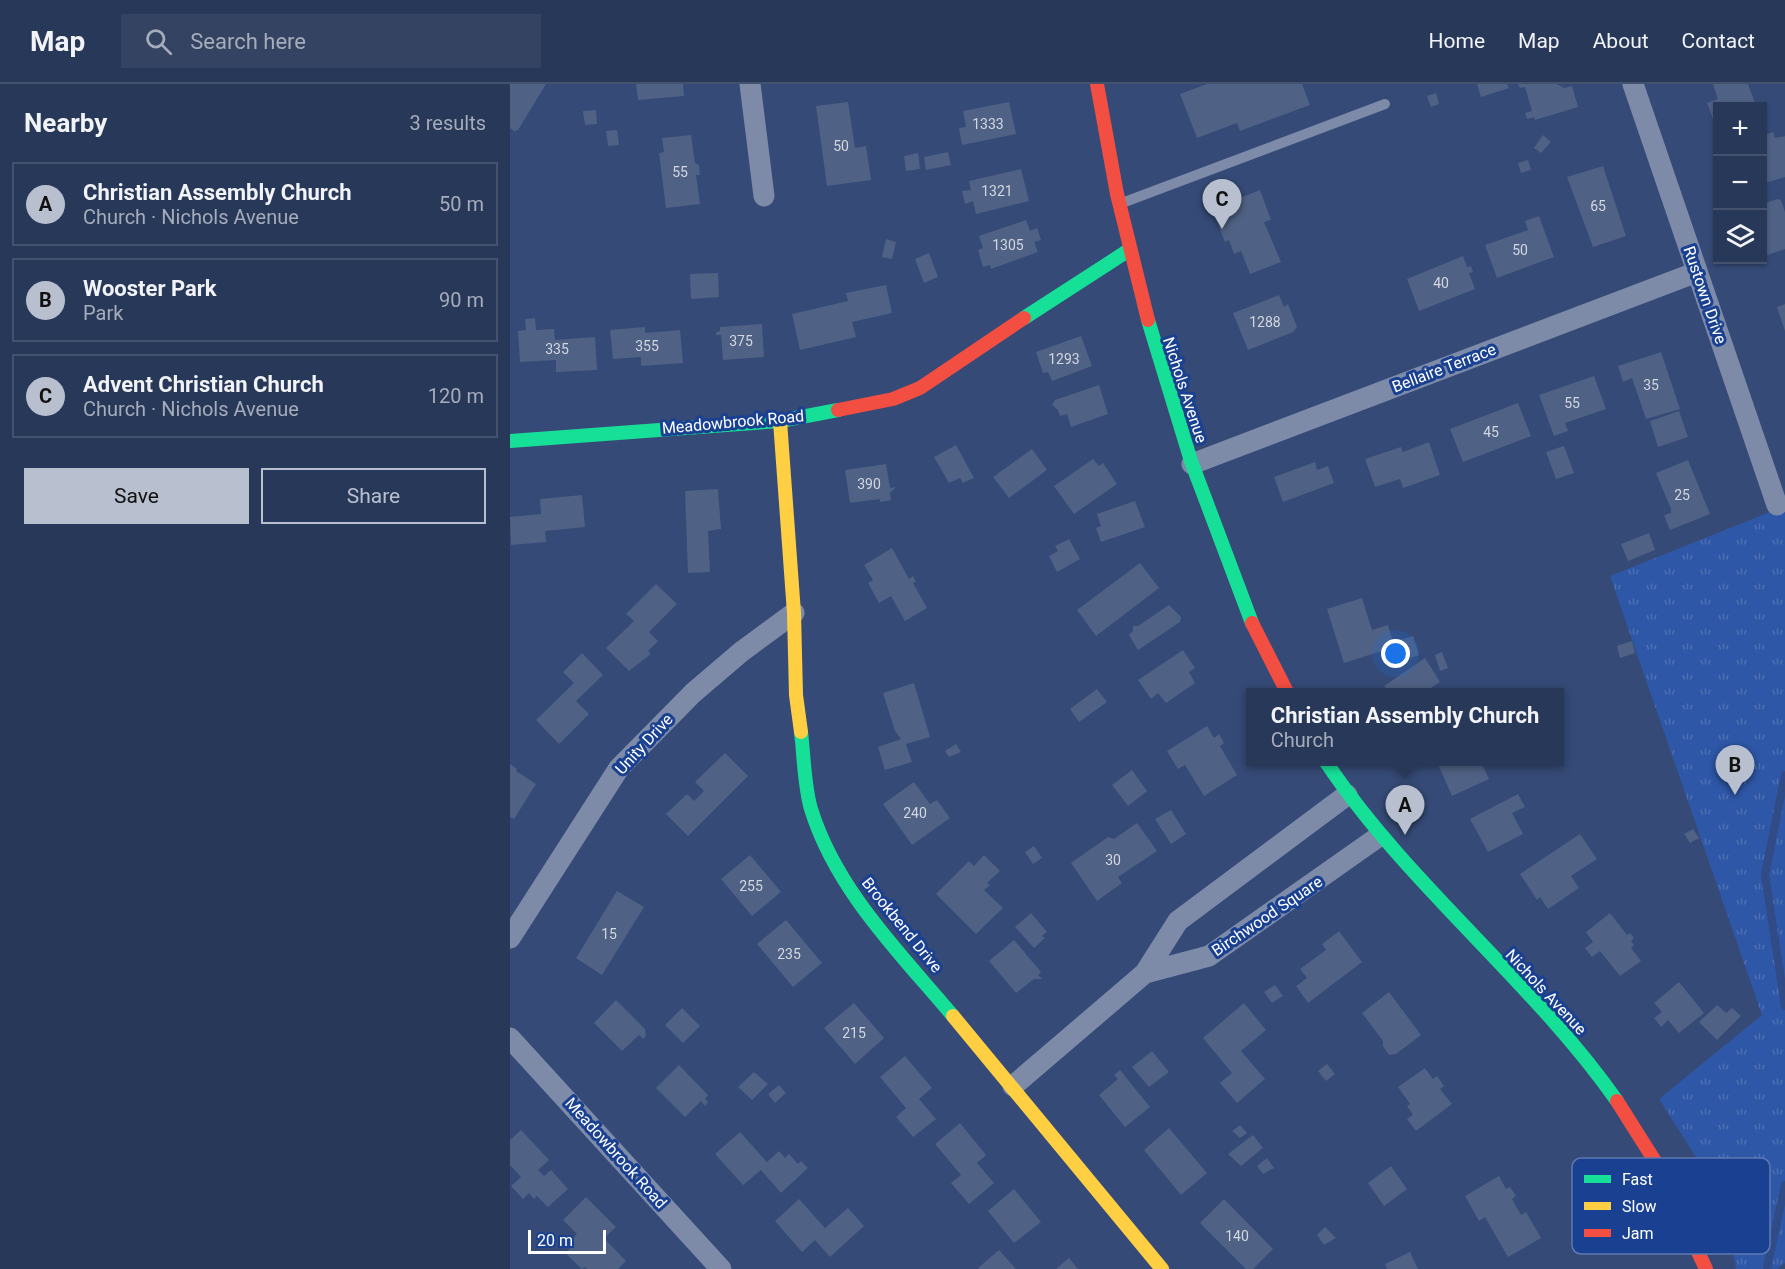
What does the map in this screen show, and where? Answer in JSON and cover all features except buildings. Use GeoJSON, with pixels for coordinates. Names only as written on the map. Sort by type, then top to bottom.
{"type":"FeatureCollection","features":[{"type":"Feature","properties":{"kind":"street"},"geometry":{"type":"LineString","coordinates":[[750,84],[764,196]]}},
{"type":"Feature","properties":{"kind":"street","name":"Nichols Avenue"},"geometry":{"type":"LineString","coordinates":[[1097,84],[1119,204],[1152,342],[1192,464],[1241,597],[1285,688]]}},
{"type":"Feature","properties":{"kind":"street","name":"Rustown Drive"},"geometry":{"type":"LineString","coordinates":[[1633,84],[1778,505]]}},
{"type":"Feature","properties":{"kind":"street","name":"Meadowbrook Road"},"geometry":{"type":"LineString","coordinates":[[510,441],[780,421],[893,399],[920,388],[1082,278],[1129,250]]}},
{"type":"Feature","properties":{"kind":"street","name":"Bellaire Terrace"},"geometry":{"type":"LineString","coordinates":[[1192,464],[1697,272]]}},
{"type":"Feature","properties":{"kind":"street","name":"Brookbend Drive"},"geometry":{"type":"LineString","coordinates":[[780,421],[794,613],[796,695],[811,808],[836,866],[866,910],[1162,1269]]}},
{"type":"Feature","properties":{"kind":"street","name":"Unity Drive"},"geometry":{"type":"LineString","coordinates":[[510,938],[619,768],[701,686],[741,651],[794,613]]}},
{"type":"Feature","properties":{"kind":"street","name":"Nichols Avenue"},"geometry":{"type":"LineString","coordinates":[[1329,766],[1378,837],[1547,1014],[1603,1081],[1653,1158]]}},
{"type":"Feature","properties":{"kind":"street","name":"Birchwood Square"},"geometry":{"type":"LineString","coordinates":[[1013,1086],[1145,973],[1178,921],[1347,795]]}},
{"type":"Feature","properties":{"kind":"street","name":"Birchwood Square"},"geometry":{"type":"LineString","coordinates":[[1145,973],[1209,956],[1378,837]]}},
{"type":"Feature","properties":{"kind":"street","name":"Meadowbrook Road"},"geometry":{"type":"LineString","coordinates":[[510,1038],[722,1269]]}},
{"type":"Feature","properties":{"kind":"street","name":"Nichols Avenue"},"geometry":{"type":"LineString","coordinates":[[1699,1254],[1706,1269]]}},
{"type":"Feature","properties":{"kind":"lane"},"geometry":{"type":"LineString","coordinates":[[1119,204],[1385,104]]}},
{"type":"Feature","properties":{"kind":"green space"},"geometry":{"type":"Polygon","coordinates":[[[1785,506],[1785,1263],[1777,1269],[1736,1269],[1734,1254],[1770,1254],[1770,1158],[1697,1158],[1659,1099],[1762,1015],[1610,576],[1785,506]]]}},
{"type":"Feature","properties":{"kind":"waterway"},"geometry":{"type":"LineString","coordinates":[[1785,775],[1765,875],[1785,1006]]}},
{"type":"Feature","properties":{"kind":"waterway"},"geometry":{"type":"LineString","coordinates":[[1767,1268],[1785,1185]]}},
{"type":"Feature","properties":{"kind":"traffic: fast"},"geometry":{"type":"LineString","coordinates":[[1024,318],[1129,250]]}},
{"type":"Feature","properties":{"kind":"traffic: fast"},"geometry":{"type":"LineString","coordinates":[[1148,320],[1191,461],[1252,623]]}},
{"type":"Feature","properties":{"kind":"traffic: fast"},"geometry":{"type":"LineString","coordinates":[[510,441],[780,421],[838,410]]}},
{"type":"Feature","properties":{"kind":"traffic: fast"},"geometry":{"type":"LineString","coordinates":[[801,732],[811,809],[836,867],[871,919],[953,1016]]}},
{"type":"Feature","properties":{"kind":"traffic: fast"},"geometry":{"type":"LineString","coordinates":[[1329,766],[1395,851],[1547,1014],[1617,1101]]}},
{"type":"Feature","properties":{"kind":"traffic: slow"},"geometry":{"type":"LineString","coordinates":[[780,421],[794,613],[796,695],[801,732]]}},
{"type":"Feature","properties":{"kind":"traffic: slow"},"geometry":{"type":"LineString","coordinates":[[953,1016],[1162,1269]]}},
{"type":"Feature","properties":{"kind":"traffic: jam"},"geometry":{"type":"LineString","coordinates":[[1097,84],[1117,194],[1148,320]]}},
{"type":"Feature","properties":{"kind":"traffic: jam"},"geometry":{"type":"LineString","coordinates":[[838,410],[893,399],[920,388],[1024,318]]}},
{"type":"Feature","properties":{"kind":"traffic: jam"},"geometry":{"type":"LineString","coordinates":[[1252,623],[1285,688]]}},
{"type":"Feature","properties":{"kind":"traffic: jam"},"geometry":{"type":"LineString","coordinates":[[1617,1101],[1653,1158]]}},
{"type":"Feature","properties":{"kind":"traffic: jam"},"geometry":{"type":"LineString","coordinates":[[1699,1254],[1706,1269]]}},
{"type":"Feature","properties":{"kind":"place","name":"Advent Christian Church"},"geometry":{"type":"Point","coordinates":[1222,229]}},
{"type":"Feature","properties":{"kind":"place","name":"Wooster Park"},"geometry":{"type":"Point","coordinates":[1735,795]}},
{"type":"Feature","properties":{"kind":"place","name":"Christian Assembly Church"},"geometry":{"type":"Point","coordinates":[1405,835]}}]}
